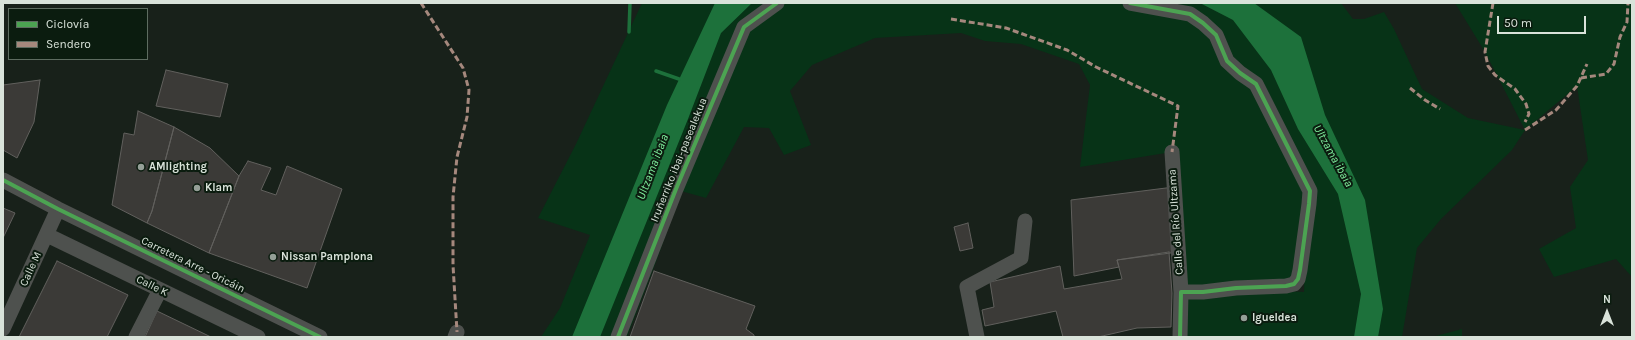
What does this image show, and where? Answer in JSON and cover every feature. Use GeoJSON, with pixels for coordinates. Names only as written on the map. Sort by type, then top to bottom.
{"type":"FeatureCollection","features":[{"type":"Feature","properties":{"kind":"street","name":"Iruñerriko ibai-pasealekua"},"geometry":{"type":"LineString","coordinates":[[618,337],[676,190],[744,27],[776,3]]}},
{"type":"Feature","properties":{"kind":"street"},"geometry":{"type":"LineString","coordinates":[[1130,3],[1190,14],[1216,35],[1227,61],[1240,73],[1256,84],[1310,191],[1298,279],[1294,284],[1286,286],[1236,288],[1202,292],[1181,292]]}},
{"type":"Feature","properties":{"kind":"street","name":"Calle del Río Ultzama"},"geometry":{"type":"LineString","coordinates":[[1172,152],[1181,292],[1180,337]]}},
{"type":"Feature","properties":{"kind":"street","name":"Carretera Arre - Oricáin"},"geometry":{"type":"LineString","coordinates":[[3,180],[305,334],[320,337]]}},
{"type":"Feature","properties":{"kind":"street","name":"Calle M"},"geometry":{"type":"LineString","coordinates":[[3,329],[58,209]]}},
{"type":"Feature","properties":{"kind":"street"},"geometry":{"type":"LineString","coordinates":[[977,337],[966,287],[1021,258],[1025,221]]}},
{"type":"Feature","properties":{"kind":"street","name":"Calle K"},"geometry":{"type":"LineString","coordinates":[[47,234],[258,337]]}},
{"type":"Feature","properties":{"kind":"street"},"geometry":{"type":"LineString","coordinates":[[136,337],[160,290]]}},
{"type":"Feature","properties":{"kind":"shaded area"},"geometry":{"type":"Polygon","coordinates":[[[642,3],[1341,3],[1353,19],[1364,19],[1384,12],[1394,29],[1422,89],[1468,118],[1525,130],[1512,150],[1441,219],[1417,248],[1402,337],[1186,337],[1172,152],[1080,167],[1090,85],[1079,64],[1021,44],[985,41],[961,33],[875,38],[812,65],[790,91],[811,145],[784,155],[769,128],[744,127],[706,198],[681,191],[659,254],[627,337],[541,337],[560,308],[590,235],[538,218],[576,144],[642,3]],[[1306,229],[1303,244],[1286,291],[1304,292],[1306,229]]]}},
{"type":"Feature","properties":{"kind":"shaded area"},"geometry":{"type":"Polygon","coordinates":[[[1455,3],[1632,3],[1632,277],[1616,259],[1554,277],[1539,249],[1576,228],[1570,187],[1588,160],[1577,86],[1525,130],[1485,52],[1455,3]]]}},
{"type":"Feature","properties":{"kind":"shaded area"},"geometry":{"type":"Polygon","coordinates":[[[1462,329],[1462,337],[1432,337],[1462,329]]]}},
{"type":"Feature","properties":{"kind":"water","name":"Ultzama ibaia"},"geometry":{"type":"Polygon","coordinates":[[[715,3],[752,3],[721,33],[600,337],[572,337],[667,105],[715,3]]]}},
{"type":"Feature","properties":{"kind":"water","name":"Ultzama ibaia"},"geometry":{"type":"Polygon","coordinates":[[[1200,3],[1254,3],[1301,37],[1325,115],[1365,200],[1383,309],[1378,337],[1354,337],[1361,294],[1338,194],[1298,129],[1271,70],[1233,20],[1200,3]]]}},
{"type":"Feature","properties":{"kind":"building"},"geometry":{"type":"Polygon","coordinates":[[[166,70],[228,84],[220,117],[156,106],[166,70]]]}},
{"type":"Feature","properties":{"kind":"building"},"geometry":{"type":"Polygon","coordinates":[[[40,80],[34,122],[17,158],[3,150],[3,85],[40,80]]]}},
{"type":"Feature","properties":{"kind":"building","name":"AMlighting"},"geometry":{"type":"Polygon","coordinates":[[[138,111],[174,127],[152,211],[147,223],[112,205],[124,133],[134,135],[138,111]]]}},
{"type":"Feature","properties":{"kind":"building","name":"Klam"},"geometry":{"type":"Polygon","coordinates":[[[174,127],[210,148],[239,176],[209,253],[147,223],[152,211],[174,127]]]}},
{"type":"Feature","properties":{"kind":"building"},"geometry":{"type":"Polygon","coordinates":[[[248,161],[271,168],[261,190],[276,195],[287,166],[342,189],[307,288],[209,253],[239,176],[248,161]]]}},
{"type":"Feature","properties":{"kind":"building"},"geometry":{"type":"Polygon","coordinates":[[[1174,187],[1178,252],[1117,260],[1119,267],[1074,276],[1071,200],[1174,187]]]}},
{"type":"Feature","properties":{"kind":"building"},"geometry":{"type":"Polygon","coordinates":[[[3,208],[15,213],[3,238],[3,208]]]}},
{"type":"Feature","properties":{"kind":"building"},"geometry":{"type":"Polygon","coordinates":[[[968,223],[973,248],[960,251],[954,227],[968,223]]]}},
{"type":"Feature","properties":{"kind":"building"},"geometry":{"type":"Polygon","coordinates":[[[1169,252],[1172,293],[1171,327],[1137,328],[1098,337],[1063,337],[1056,311],[985,326],[982,310],[994,307],[990,282],[1060,266],[1064,289],[1122,279],[1117,260],[1169,252]]]}},
{"type":"Feature","properties":{"kind":"building"},"geometry":{"type":"Polygon","coordinates":[[[57,261],[128,295],[107,337],[19,337],[57,261]]]}},
{"type":"Feature","properties":{"kind":"building"},"geometry":{"type":"Polygon","coordinates":[[[654,271],[755,306],[746,329],[754,335],[754,337],[630,337],[654,271]]]}},
{"type":"Feature","properties":{"kind":"building"},"geometry":{"type":"Polygon","coordinates":[[[157,311],[211,337],[145,337],[157,311]]]}},
{"type":"Feature","properties":{"kind":"waterway"},"geometry":{"type":"LineString","coordinates":[[629,32],[630,3]]}},
{"type":"Feature","properties":{"kind":"waterway"},"geometry":{"type":"LineString","coordinates":[[656,71],[679,79]]}},
{"type":"Feature","properties":{"kind":"marked path"},"geometry":{"type":"LineString","coordinates":[[421,3],[463,68],[469,90],[467,117],[457,157],[453,197],[453,265],[457,332]]}},
{"type":"Feature","properties":{"kind":"marked path"},"geometry":{"type":"LineString","coordinates":[[1493,3],[1485,52],[1488,66],[1495,75],[1515,89],[1526,104],[1529,114],[1525,122]]}},
{"type":"Feature","properties":{"kind":"marked path"},"geometry":{"type":"LineString","coordinates":[[1581,78],[1606,74],[1614,64],[1620,37],[1627,22],[1628,3]]}},
{"type":"Feature","properties":{"kind":"marked path"},"geometry":{"type":"LineString","coordinates":[[951,19],[1006,28],[1067,50],[1096,67],[1178,106],[1172,152]]}},
{"type":"Feature","properties":{"kind":"marked path"},"geometry":{"type":"LineString","coordinates":[[1525,130],[1556,110],[1577,86],[1587,64]]}},
{"type":"Feature","properties":{"kind":"marked path"},"geometry":{"type":"LineString","coordinates":[[1410,88],[1425,100],[1440,109]]}},
{"type":"Feature","properties":{"kind":"cycle path"},"geometry":{"type":"LineString","coordinates":[[618,337],[676,189],[744,27],[777,3]]}},
{"type":"Feature","properties":{"kind":"cycle path"},"geometry":{"type":"LineString","coordinates":[[1130,3],[1190,14],[1216,35],[1227,61],[1240,73],[1256,84],[1310,191],[1300,270],[1298,279],[1294,284],[1286,286],[1236,288],[1203,292],[1181,292],[1180,337]]}},
{"type":"Feature","properties":{"kind":"cycle path"},"geometry":{"type":"LineString","coordinates":[[3,180],[58,209],[320,337]]}},
{"type":"Feature","properties":{"kind":"place","name":"AMlighting"},"geometry":{"type":"Point","coordinates":[141,167]}},
{"type":"Feature","properties":{"kind":"place","name":"Klam"},"geometry":{"type":"Point","coordinates":[197,188]}},
{"type":"Feature","properties":{"kind":"place","name":"Nissan Pamplona"},"geometry":{"type":"Point","coordinates":[273,257]}},
{"type":"Feature","properties":{"kind":"place","name":"Igueldea"},"geometry":{"type":"Point","coordinates":[1244,318]}}]}
